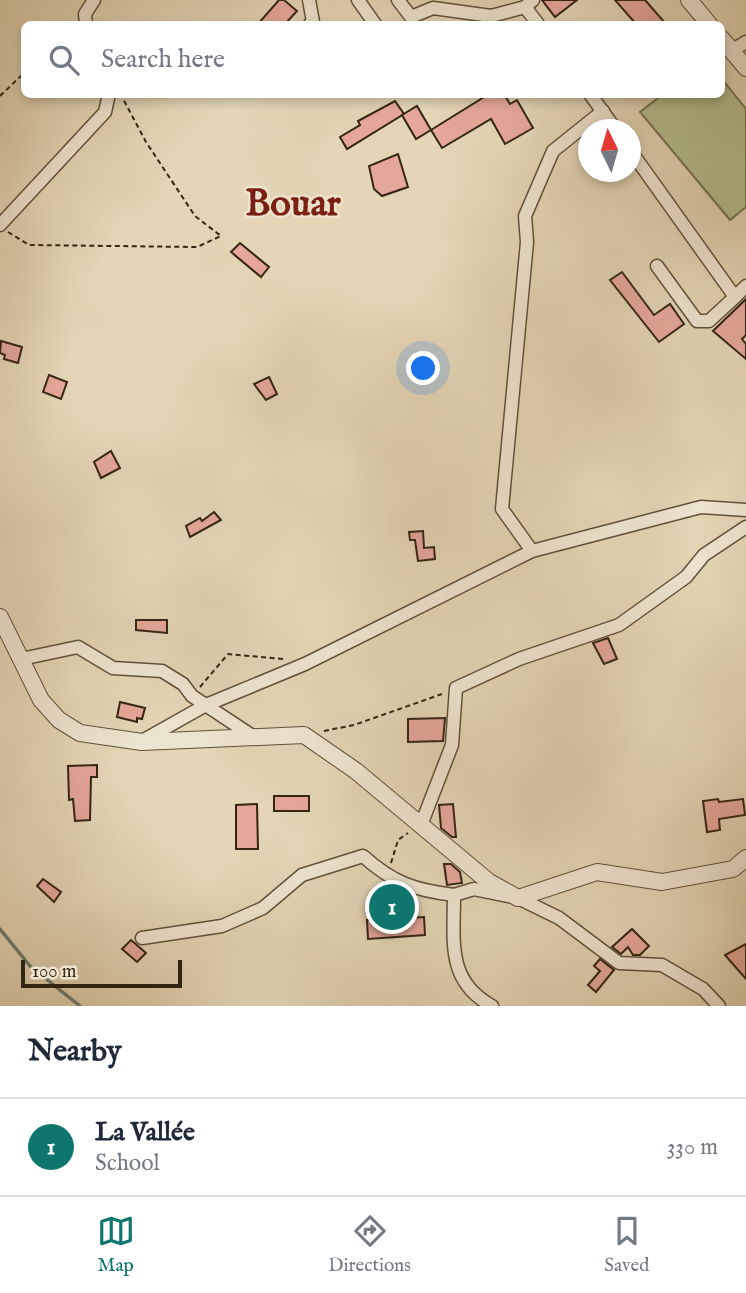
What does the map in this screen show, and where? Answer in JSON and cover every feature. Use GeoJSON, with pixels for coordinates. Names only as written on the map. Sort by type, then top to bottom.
{"type":"FeatureCollection","features":[{"type":"Feature","properties":{"kind":"street"},"geometry":{"type":"LineString","coordinates":[[86,21],[85,14],[94,0]]}},
{"type":"Feature","properties":{"kind":"street"},"geometry":{"type":"LineString","coordinates":[[309,0],[313,21]]}},
{"type":"Feature","properties":{"kind":"street"},"geometry":{"type":"LineString","coordinates":[[358,0],[373,21]]}},
{"type":"Feature","properties":{"kind":"street"},"geometry":{"type":"LineString","coordinates":[[398,0],[411,17]]}},
{"type":"Feature","properties":{"kind":"street"},"geometry":{"type":"LineString","coordinates":[[689,0],[706,21]]}},
{"type":"Feature","properties":{"kind":"street"},"geometry":{"type":"LineString","coordinates":[[404,21],[433,8],[491,16],[529,4],[537,21]]}},
{"type":"Feature","properties":{"kind":"street"},"geometry":{"type":"LineString","coordinates":[[726,45],[746,42]]}},
{"type":"Feature","properties":{"kind":"street"},"geometry":{"type":"LineString","coordinates":[[726,45],[746,68]]}},
{"type":"Feature","properties":{"kind":"street"},"geometry":{"type":"LineString","coordinates":[[0,226],[105,112],[108,98]]}},
{"type":"Feature","properties":{"kind":"street"},"geometry":{"type":"LineString","coordinates":[[593,98],[608,119]]}},
{"type":"Feature","properties":{"kind":"street"},"geometry":{"type":"LineString","coordinates":[[532,551],[502,509],[527,242],[525,216],[553,151],[603,111]]}},
{"type":"Feature","properties":{"kind":"street"},"geometry":{"type":"LineString","coordinates":[[641,164],[735,297]]}},
{"type":"Feature","properties":{"kind":"street"},"geometry":{"type":"LineString","coordinates":[[657,266],[697,321],[709,321],[746,286]]}},
{"type":"Feature","properties":{"kind":"street"},"geometry":{"type":"LineString","coordinates":[[142,742],[206,705],[304,664],[532,551],[701,507],[746,510]]}},
{"type":"Feature","properties":{"kind":"street"},"geometry":{"type":"LineString","coordinates":[[421,825],[452,745],[456,688],[519,659],[619,625],[686,577],[705,555],[746,527]]}},
{"type":"Feature","properties":{"kind":"street"},"geometry":{"type":"LineString","coordinates":[[0,617],[41,700],[59,720],[80,733],[142,742],[304,735],[356,771],[489,882],[559,918],[619,963],[662,965],[703,989],[719,1006]]}},
{"type":"Feature","properties":{"kind":"street"},"geometry":{"type":"LineString","coordinates":[[21,659],[78,647],[113,668],[162,671],[183,684],[192,696],[254,737]]}},
{"type":"Feature","properties":{"kind":"street"},"geometry":{"type":"LineString","coordinates":[[142,938],[222,926],[263,908],[302,875],[363,856],[387,878],[421,891],[454,895],[474,889],[518,898],[597,872],[662,882],[733,869],[746,858]]}},
{"type":"Feature","properties":{"kind":"street"},"geometry":{"type":"LineString","coordinates":[[454,895],[456,962],[462,981],[478,999],[492,1006]]}},
{"type":"Feature","properties":{"kind":"path"},"geometry":{"type":"LineString","coordinates":[[0,96],[21,76]]}},
{"type":"Feature","properties":{"kind":"path"},"geometry":{"type":"LineString","coordinates":[[0,226],[29,245],[197,247],[221,236],[195,216],[146,142],[122,98]]}},
{"type":"Feature","properties":{"kind":"path"},"geometry":{"type":"LineString","coordinates":[[192,696],[228,654],[304,664]]}},
{"type":"Feature","properties":{"kind":"path"},"geometry":{"type":"LineString","coordinates":[[304,735],[354,724],[456,688]]}},
{"type":"Feature","properties":{"kind":"path"},"geometry":{"type":"LineString","coordinates":[[387,878],[398,840],[421,825]]}},
{"type":"Feature","properties":{"kind":"green space"},"geometry":{"type":"Polygon","coordinates":[[[725,83],[746,109],[746,207],[730,220],[640,112],[658,98],[725,98],[725,83]]]}},
{"type":"Feature","properties":{"kind":"building"},"geometry":{"type":"Polygon","coordinates":[[[279,0],[284,0],[297,11],[288,21],[261,21],[279,0]]]}},
{"type":"Feature","properties":{"kind":"building"},"geometry":{"type":"Polygon","coordinates":[[[542,0],[577,0],[555,17],[542,0]]]}},
{"type":"Feature","properties":{"kind":"building"},"geometry":{"type":"Polygon","coordinates":[[[615,0],[645,0],[663,21],[633,21],[615,0]]]}},
{"type":"Feature","properties":{"kind":"building"},"geometry":{"type":"Polygon","coordinates":[[[483,98],[506,98],[510,104],[517,100],[533,128],[505,144],[491,119],[442,148],[431,130],[483,98]]]}},
{"type":"Feature","properties":{"kind":"building"},"geometry":{"type":"Polygon","coordinates":[[[395,101],[404,114],[347,149],[340,137],[360,125],[358,121],[395,101]]]}},
{"type":"Feature","properties":{"kind":"building"},"geometry":{"type":"Polygon","coordinates":[[[417,106],[431,130],[416,139],[402,115],[417,106]]]}},
{"type":"Feature","properties":{"kind":"building"},"geometry":{"type":"Polygon","coordinates":[[[398,154],[408,187],[382,196],[374,189],[369,166],[398,154]]]}},
{"type":"Feature","properties":{"kind":"building"},"geometry":{"type":"Polygon","coordinates":[[[240,243],[269,267],[261,277],[231,252],[240,243]]]}},
{"type":"Feature","properties":{"kind":"building"},"geometry":{"type":"Polygon","coordinates":[[[622,272],[654,315],[670,304],[684,324],[659,342],[610,280],[622,272]]]}},
{"type":"Feature","properties":{"kind":"building"},"geometry":{"type":"Polygon","coordinates":[[[746,299],[746,335],[742,339],[746,344],[746,359],[713,331],[746,299]]]}},
{"type":"Feature","properties":{"kind":"building"},"geometry":{"type":"Polygon","coordinates":[[[1,341],[22,347],[18,363],[4,359],[5,355],[0,353],[1,341]]]}},
{"type":"Feature","properties":{"kind":"building"},"geometry":{"type":"Polygon","coordinates":[[[49,375],[67,382],[61,399],[43,392],[49,375]]]}},
{"type":"Feature","properties":{"kind":"building"},"geometry":{"type":"Polygon","coordinates":[[[269,377],[277,394],[266,400],[254,384],[269,377]]]}},
{"type":"Feature","properties":{"kind":"building"},"geometry":{"type":"Polygon","coordinates":[[[111,451],[120,468],[101,478],[94,462],[111,451]]]}},
{"type":"Feature","properties":{"kind":"building"},"geometry":{"type":"Polygon","coordinates":[[[214,512],[221,520],[190,537],[186,526],[200,518],[202,521],[214,512]]]}},
{"type":"Feature","properties":{"kind":"building"},"geometry":{"type":"Polygon","coordinates":[[[423,531],[424,548],[434,547],[435,559],[418,561],[415,540],[410,540],[409,532],[423,531]]]}},
{"type":"Feature","properties":{"kind":"building"},"geometry":{"type":"Polygon","coordinates":[[[136,620],[167,620],[167,633],[136,630],[136,620]]]}},
{"type":"Feature","properties":{"kind":"building"},"geometry":{"type":"Polygon","coordinates":[[[608,638],[617,659],[604,664],[593,643],[608,638]]]}},
{"type":"Feature","properties":{"kind":"building"},"geometry":{"type":"Polygon","coordinates":[[[120,702],[145,708],[142,719],[137,718],[137,722],[117,717],[120,702]]]}},
{"type":"Feature","properties":{"kind":"building"},"geometry":{"type":"Polygon","coordinates":[[[445,718],[443,741],[408,742],[408,719],[445,718]]]}},
{"type":"Feature","properties":{"kind":"building"},"geometry":{"type":"Polygon","coordinates":[[[97,765],[97,777],[91,777],[90,820],[75,821],[73,799],[69,800],[68,766],[97,765]]]}},
{"type":"Feature","properties":{"kind":"building"},"geometry":{"type":"Polygon","coordinates":[[[274,796],[309,796],[309,811],[274,811],[274,796]]]}},
{"type":"Feature","properties":{"kind":"building"},"geometry":{"type":"Polygon","coordinates":[[[718,799],[719,802],[743,799],[745,815],[719,819],[720,830],[707,832],[703,801],[718,799]]]}},
{"type":"Feature","properties":{"kind":"building"},"geometry":{"type":"Polygon","coordinates":[[[257,804],[258,849],[236,849],[236,805],[257,804]]]}},
{"type":"Feature","properties":{"kind":"building"},"geometry":{"type":"Polygon","coordinates":[[[453,804],[456,837],[441,828],[439,805],[453,804]]]}},
{"type":"Feature","properties":{"kind":"building"},"geometry":{"type":"Polygon","coordinates":[[[444,864],[451,864],[460,872],[462,883],[447,885],[444,864]]]}},
{"type":"Feature","properties":{"kind":"building"},"geometry":{"type":"Polygon","coordinates":[[[43,879],[61,892],[54,902],[37,886],[43,879]]]}},
{"type":"Feature","properties":{"kind":"building"},"geometry":{"type":"Polygon","coordinates":[[[424,917],[425,935],[368,939],[367,920],[424,917]]]}},
{"type":"Feature","properties":{"kind":"building"},"geometry":{"type":"Polygon","coordinates":[[[632,929],[649,946],[640,955],[633,955],[628,947],[621,954],[612,947],[632,929]]]}},
{"type":"Feature","properties":{"kind":"building"},"geometry":{"type":"Polygon","coordinates":[[[131,940],[146,953],[137,962],[122,949],[131,940]]]}},
{"type":"Feature","properties":{"kind":"building"},"geometry":{"type":"Polygon","coordinates":[[[746,944],[746,979],[725,955],[746,944]]]}},
{"type":"Feature","properties":{"kind":"building"},"geometry":{"type":"Polygon","coordinates":[[[600,959],[614,970],[596,992],[588,985],[600,971],[594,966],[600,959]]]}},
{"type":"Feature","properties":{"kind":"waterway"},"geometry":{"type":"LineString","coordinates":[[0,929],[30,966],[80,1006]]}},
{"type":"Feature","properties":{"kind":"place","name":"La Vallée"},"geometry":{"type":"Point","coordinates":[392,907]}},
{"type":"Feature","properties":{"kind":"district","name":"Bouar"},"geometry":{"type":"Point","coordinates":[293,205]}}]}
